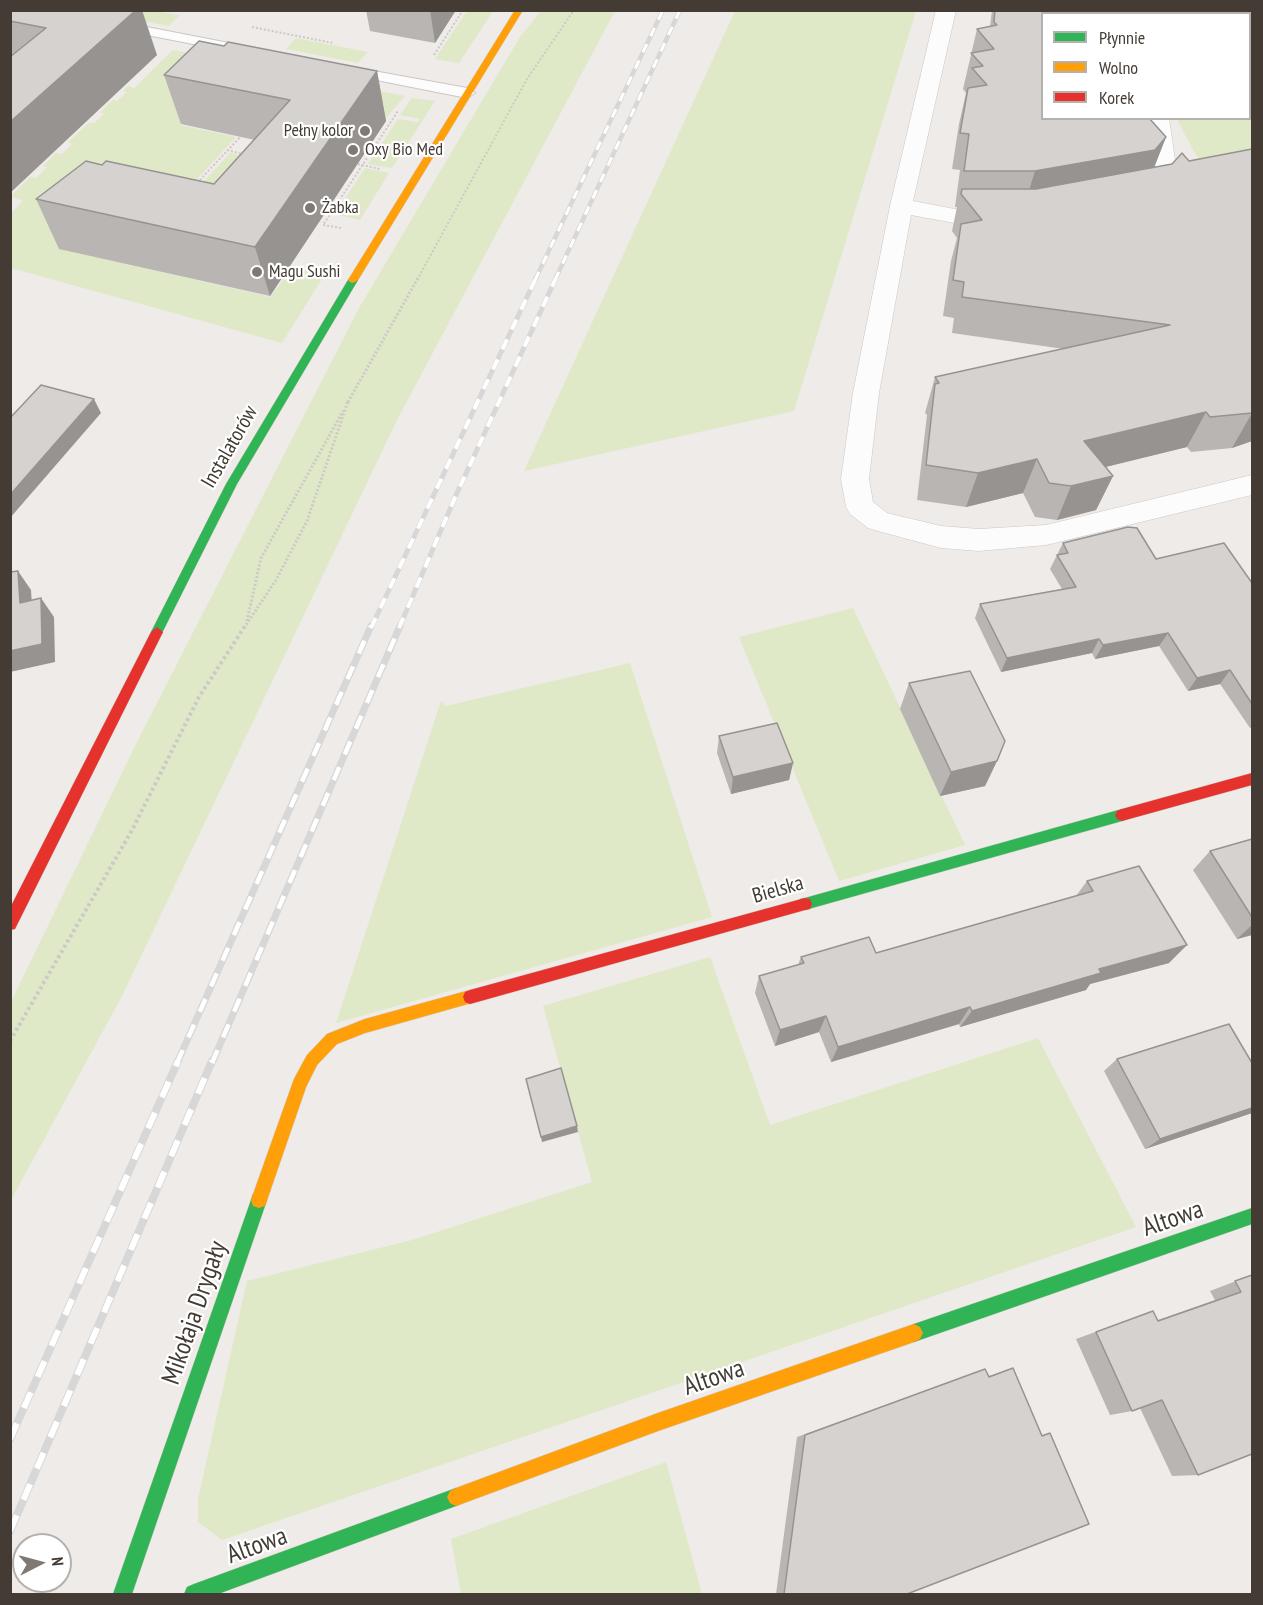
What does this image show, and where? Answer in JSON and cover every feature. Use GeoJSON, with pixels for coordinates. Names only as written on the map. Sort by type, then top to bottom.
{"type":"FeatureCollection","features":[{"type":"Feature","properties":{"kind":"street","name":"Instalatorów"},"geometry":{"type":"LineString","coordinates":[[10,924],[232,484],[519,10]]}},
{"type":"Feature","properties":{"kind":"street"},"geometry":{"type":"LineString","coordinates":[[946,10],[902,206],[866,393],[855,479],[860,507],[878,521],[941,537],[979,540],[1046,535],[1252,485]]}},
{"type":"Feature","properties":{"kind":"street"},"geometry":{"type":"LineString","coordinates":[[1115,200],[1149,193],[1166,174],[1158,120]]}},
{"type":"Feature","properties":{"kind":"street"},"geometry":{"type":"LineString","coordinates":[[902,206],[960,217],[1024,216]]}},
{"type":"Feature","properties":{"kind":"street","name":"Bielska"},"geometry":{"type":"LineString","coordinates":[[320,1050],[344,1033],[365,1026],[1252,779]]}},
{"type":"Feature","properties":{"kind":"street","name":"Mikołaja Drygały"},"geometry":{"type":"LineString","coordinates":[[122,1594],[300,1084],[320,1050]]}},
{"type":"Feature","properties":{"kind":"street","name":"Altowa"},"geometry":{"type":"LineString","coordinates":[[194,1594],[658,1422],[1252,1216]]}},
{"type":"Feature","properties":{"kind":"lane"},"geometry":{"type":"LineString","coordinates":[[102,22],[240,49]]}},
{"type":"Feature","properties":{"kind":"lane"},"geometry":{"type":"LineString","coordinates":[[332,67],[467,93]]}},
{"type":"Feature","properties":{"kind":"path"},"geometry":{"type":"LineString","coordinates":[[430,61],[463,10]]}},
{"type":"Feature","properties":{"kind":"path"},"geometry":{"type":"LineString","coordinates":[[247,625],[261,558],[475,177],[527,79],[574,10]]}},
{"type":"Feature","properties":{"kind":"path"},"geometry":{"type":"LineString","coordinates":[[249,26],[343,44]]}},
{"type":"Feature","properties":{"kind":"path"},"geometry":{"type":"LineString","coordinates":[[323,225],[400,109]]}},
{"type":"Feature","properties":{"kind":"path"},"geometry":{"type":"LineString","coordinates":[[193,187],[244,133]]}},
{"type":"Feature","properties":{"kind":"path"},"geometry":{"type":"LineString","coordinates":[[227,150],[247,155]]}},
{"type":"Feature","properties":{"kind":"path"},"geometry":{"type":"LineString","coordinates":[[318,224],[342,228]]}},
{"type":"Feature","properties":{"kind":"path"},"geometry":{"type":"LineString","coordinates":[[10,1041],[130,832],[199,697],[276,580],[307,521],[348,401]]}},
{"type":"Feature","properties":{"kind":"green space"},"geometry":{"type":"Polygon","coordinates":[[[134,10],[180,15],[169,26],[125,18],[134,10]]]}},
{"type":"Feature","properties":{"kind":"green space"},"geometry":{"type":"Polygon","coordinates":[[[542,10],[615,11],[397,420],[122,996],[11,1200],[11,1002],[135,746],[359,308],[520,37],[542,10]]]}},
{"type":"Feature","properties":{"kind":"green space"},"geometry":{"type":"Polygon","coordinates":[[[467,11],[493,11],[459,63],[435,59],[467,11]]]}},
{"type":"Feature","properties":{"kind":"green space"},"geometry":{"type":"Polygon","coordinates":[[[735,11],[916,11],[794,411],[524,471],[735,11]]]}},
{"type":"Feature","properties":{"kind":"green space"},"geometry":{"type":"Polygon","coordinates":[[[1251,14],[1252,164],[1210,172],[1194,152],[1178,120],[1251,120],[1251,14]]]}},
{"type":"Feature","properties":{"kind":"green space"},"geometry":{"type":"Polygon","coordinates":[[[296,38],[368,52],[358,63],[286,49],[296,38]]]}},
{"type":"Feature","properties":{"kind":"green space"},"geometry":{"type":"Polygon","coordinates":[[[173,50],[405,96],[385,119],[218,86],[180,125],[236,137],[186,191],[102,204],[57,248],[270,297],[293,267],[325,274],[282,343],[11,268],[11,213],[23,201],[11,196],[30,177],[36,178],[47,167],[43,166],[56,153],[62,154],[72,144],[68,142],[89,123],[94,123],[104,114],[100,112],[113,100],[117,101],[127,92],[123,91],[128,86],[134,88],[173,50]]]}},
{"type":"Feature","properties":{"kind":"green space"},"geometry":{"type":"Polygon","coordinates":[[[412,98],[435,101],[392,168],[368,164],[398,119],[417,122],[420,119],[400,115],[412,98]]]}},
{"type":"Feature","properties":{"kind":"green space"},"geometry":{"type":"Polygon","coordinates":[[[230,153],[272,162],[237,202],[194,192],[230,153]]]}},
{"type":"Feature","properties":{"kind":"green space"},"geometry":{"type":"Polygon","coordinates":[[[365,168],[389,173],[360,220],[335,214],[365,168]]]}},
{"type":"Feature","properties":{"kind":"green space"},"geometry":{"type":"Polygon","coordinates":[[[853,608],[965,845],[839,881],[739,637],[853,608]]]}},
{"type":"Feature","properties":{"kind":"green space"},"geometry":{"type":"Polygon","coordinates":[[[630,663],[712,917],[336,1023],[441,701],[446,706],[630,663]]]}},
{"type":"Feature","properties":{"kind":"green space"},"geometry":{"type":"Polygon","coordinates":[[[710,957],[770,1125],[1038,1038],[1136,1227],[222,1540],[198,1522],[198,1499],[247,1281],[412,1240],[592,1182],[543,1006],[710,957]]]}},
{"type":"Feature","properties":{"kind":"green space"},"geometry":{"type":"Polygon","coordinates":[[[666,1462],[702,1594],[461,1594],[451,1539],[666,1462]]]}},
{"type":"Feature","properties":{"kind":"building"},"geometry":{"type":"Polygon","coordinates":[[[10,10],[136,10],[10,122],[10,57],[46,28],[10,21],[10,10]]]}},
{"type":"Feature","properties":{"kind":"building"},"geometry":{"type":"Polygon","coordinates":[[[995,10],[1110,10],[1112,12],[1041,12],[1041,120],[1151,120],[1166,137],[1155,150],[1035,171],[964,171],[969,134],[960,133],[968,88],[987,85],[972,68],[983,66],[971,53],[994,49],[977,29],[997,25],[994,22],[995,10]]]}},
{"type":"Feature","properties":{"kind":"building"},"geometry":{"type":"Polygon","coordinates":[[[199,41],[224,46],[228,42],[377,71],[255,247],[36,199],[86,161],[102,165],[106,161],[214,184],[290,100],[164,75],[199,41]]]}},
{"type":"Feature","properties":{"kind":"building"},"geometry":{"type":"Polygon","coordinates":[[[1252,149],[1252,413],[1210,417],[1206,412],[1084,441],[1113,476],[1071,486],[1049,483],[1037,459],[978,473],[926,465],[935,384],[939,383],[935,377],[1170,325],[962,297],[964,282],[953,280],[961,224],[982,220],[961,194],[962,189],[1036,189],[1172,164],[1182,153],[1189,161],[1252,149]]]}},
{"type":"Feature","properties":{"kind":"building"},"geometry":{"type":"Polygon","coordinates":[[[41,385],[94,399],[10,495],[10,418],[41,385]]]}},
{"type":"Feature","properties":{"kind":"building"},"geometry":{"type":"Polygon","coordinates":[[[1128,527],[1137,528],[1156,559],[1224,543],[1252,583],[1252,704],[1230,670],[1197,678],[1168,633],[1103,645],[1099,639],[1007,658],[980,604],[1076,587],[1057,555],[1068,553],[1063,543],[1128,527]]]}},
{"type":"Feature","properties":{"kind":"building"},"geometry":{"type":"Polygon","coordinates":[[[18,571],[20,603],[41,598],[42,644],[10,651],[10,572],[18,571]]]}},
{"type":"Feature","properties":{"kind":"building"},"geometry":{"type":"Polygon","coordinates":[[[970,671],[1005,741],[997,761],[951,772],[909,683],[970,671]]]}},
{"type":"Feature","properties":{"kind":"building"},"geometry":{"type":"Polygon","coordinates":[[[777,723],[793,763],[733,777],[719,736],[777,723]]]}},
{"type":"Feature","properties":{"kind":"building"},"geometry":{"type":"Polygon","coordinates":[[[1252,839],[1252,917],[1210,851],[1252,839]]]}},
{"type":"Feature","properties":{"kind":"building"},"geometry":{"type":"Polygon","coordinates":[[[1139,866],[1187,945],[1099,969],[1101,973],[972,1011],[970,1007],[838,1047],[826,1016],[780,1030],[759,976],[804,963],[801,957],[869,937],[876,953],[1093,891],[1087,881],[1139,866]]]}},
{"type":"Feature","properties":{"kind":"building"},"geometry":{"type":"Polygon","coordinates":[[[1229,1024],[1252,1063],[1252,1108],[1160,1139],[1117,1059],[1229,1024]]]}},
{"type":"Feature","properties":{"kind":"building"},"geometry":{"type":"Polygon","coordinates":[[[561,1068],[577,1126],[541,1137],[526,1079],[561,1068]]]}},
{"type":"Feature","properties":{"kind":"building"},"geometry":{"type":"Polygon","coordinates":[[[1252,1275],[1252,1454],[1198,1475],[1162,1400],[1132,1411],[1096,1332],[1153,1311],[1158,1321],[1241,1292],[1235,1281],[1252,1275]]]}},
{"type":"Feature","properties":{"kind":"building"},"geometry":{"type":"Polygon","coordinates":[[[1013,1368],[1042,1436],[1050,1433],[1089,1524],[907,1594],[784,1594],[805,1435],[985,1369],[989,1377],[1013,1368]]]}},
{"type":"Feature","properties":{"kind":"railway"},"geometry":{"type":"LineString","coordinates":[[535,280],[663,10]]}},
{"type":"Feature","properties":{"kind":"railway"},"geometry":{"type":"LineString","coordinates":[[555,280],[680,10]]}},
{"type":"Feature","properties":{"kind":"railway"},"geometry":{"type":"LineString","coordinates":[[371,628],[536,278]]}},
{"type":"Feature","properties":{"kind":"railway"},"geometry":{"type":"LineString","coordinates":[[399,628],[457,493],[556,278]]}},
{"type":"Feature","properties":{"kind":"railway"},"geometry":{"type":"LineString","coordinates":[[177,1063],[371,626]]}},
{"type":"Feature","properties":{"kind":"railway"},"geometry":{"type":"LineString","coordinates":[[212,1063],[400,626]]}},
{"type":"Feature","properties":{"kind":"railway"},"geometry":{"type":"LineString","coordinates":[[10,1439],[178,1061]]}},
{"type":"Feature","properties":{"kind":"railway"},"geometry":{"type":"LineString","coordinates":[[10,1531],[212,1061]]}},
{"type":"Feature","properties":{"kind":"traffic: fast"},"geometry":{"type":"LineString","coordinates":[[157,632],[232,484],[353,280]]}},
{"type":"Feature","properties":{"kind":"traffic: fast"},"geometry":{"type":"LineString","coordinates":[[805,904],[1122,815]]}},
{"type":"Feature","properties":{"kind":"traffic: fast"},"geometry":{"type":"LineString","coordinates":[[122,1594],[259,1200]]}},
{"type":"Feature","properties":{"kind":"traffic: fast"},"geometry":{"type":"LineString","coordinates":[[914,1333],[1252,1216]]}},
{"type":"Feature","properties":{"kind":"traffic: fast"},"geometry":{"type":"LineString","coordinates":[[194,1594],[456,1497]]}},
{"type":"Feature","properties":{"kind":"traffic: slow"},"geometry":{"type":"LineString","coordinates":[[353,280],[519,10]]}},
{"type":"Feature","properties":{"kind":"traffic: slow"},"geometry":{"type":"LineString","coordinates":[[259,1200],[299,1084],[312,1060],[332,1039],[365,1026],[470,997]]}},
{"type":"Feature","properties":{"kind":"traffic: slow"},"geometry":{"type":"LineString","coordinates":[[456,1497],[658,1422],[914,1333]]}},
{"type":"Feature","properties":{"kind":"traffic: jam"},"geometry":{"type":"LineString","coordinates":[[10,924],[157,632]]}},
{"type":"Feature","properties":{"kind":"traffic: jam"},"geometry":{"type":"LineString","coordinates":[[1122,815],[1252,779]]}},
{"type":"Feature","properties":{"kind":"traffic: jam"},"geometry":{"type":"LineString","coordinates":[[470,997],[805,904]]}},
{"type":"Feature","properties":{"kind":"place","name":"Pełny kolor"},"geometry":{"type":"Point","coordinates":[365,131]}},
{"type":"Feature","properties":{"kind":"place","name":"Oxy Bio Med"},"geometry":{"type":"Point","coordinates":[353,150]}},
{"type":"Feature","properties":{"kind":"place","name":"Żabka"},"geometry":{"type":"Point","coordinates":[310,208]}},
{"type":"Feature","properties":{"kind":"place","name":"Magu Sushi"},"geometry":{"type":"Point","coordinates":[257,272]}}]}
